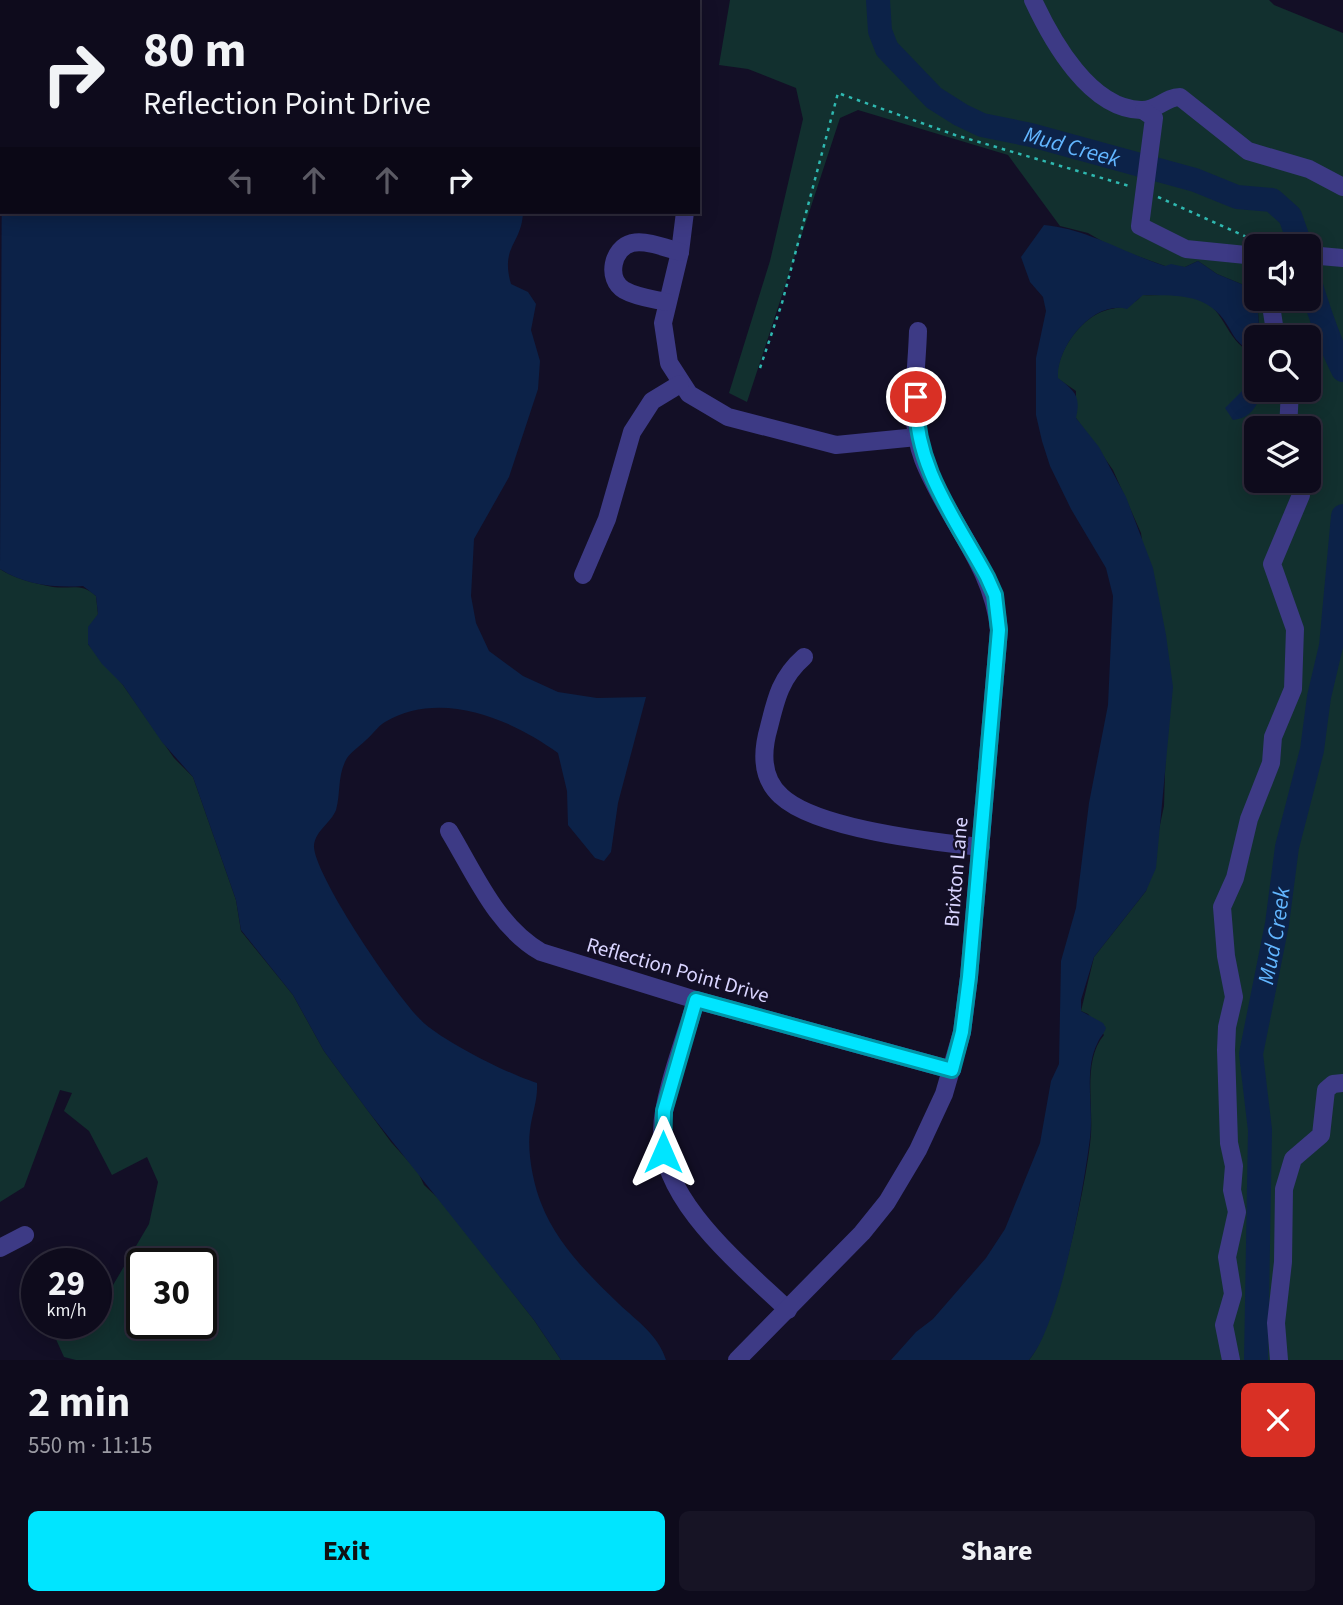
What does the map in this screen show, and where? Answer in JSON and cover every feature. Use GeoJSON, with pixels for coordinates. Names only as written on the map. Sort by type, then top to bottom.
{"type":"FeatureCollection","features":[{"type":"Feature","properties":{"kind":"street"},"geometry":{"type":"LineString","coordinates":[[1033,0],[1070,65],[1100,96],[1117,107],[1152,112],[1170,99],[1180,97],[1248,151],[1309,169],[1343,187]]}},
{"type":"Feature","properties":{"kind":"street"},"geometry":{"type":"LineString","coordinates":[[1152,112],[1140,225],[1186,249],[1244,250]]}},
{"type":"Feature","properties":{"kind":"street"},"geometry":{"type":"LineString","coordinates":[[685,214],[680,252],[663,323],[664,345],[680,384],[715,413],[813,440],[836,445],[917,437]]}},
{"type":"Feature","properties":{"kind":"street"},"geometry":{"type":"LineString","coordinates":[[666,302],[633,293],[618,284],[614,276],[615,258],[623,247],[635,242],[680,252]]}},
{"type":"Feature","properties":{"kind":"street"},"geometry":{"type":"LineString","coordinates":[[1321,257],[1343,258]]}},
{"type":"Feature","properties":{"kind":"street","name":"Brixton Lane"},"geometry":{"type":"LineString","coordinates":[[737,1360],[862,1233],[887,1202],[932,1122],[952,1070],[962,1032],[999,656],[997,610],[987,577],[930,473],[917,437],[918,331]]}},
{"type":"Feature","properties":{"kind":"street"},"geometry":{"type":"LineString","coordinates":[[583,575],[607,519],[632,432],[652,401],[680,384]]}},
{"type":"Feature","properties":{"kind":"street"},"geometry":{"type":"LineString","coordinates":[[1231,1360],[1224,1325],[1233,1294],[1227,1257],[1237,1212],[1232,1190],[1234,1166],[1229,1143],[1226,1050],[1227,1027],[1234,997],[1226,956],[1222,907],[1235,878],[1249,819],[1271,763],[1273,737],[1293,689],[1295,629],[1272,564],[1301,493]]}},
{"type":"Feature","properties":{"kind":"street"},"geometry":{"type":"LineString","coordinates":[[804,657],[784,676],[765,743],[768,777],[780,796],[805,811],[892,836],[981,847]]}},
{"type":"Feature","properties":{"kind":"street","name":"Reflection Point Drive"},"geometry":{"type":"LineString","coordinates":[[449,831],[495,909],[528,944],[562,961],[952,1070]]}},
{"type":"Feature","properties":{"kind":"street"},"geometry":{"type":"LineString","coordinates":[[696,1000],[664,1111],[661,1131],[665,1162],[672,1183],[687,1208],[788,1310]]}},
{"type":"Feature","properties":{"kind":"street"},"geometry":{"type":"LineString","coordinates":[[1279,1360],[1276,1323],[1283,1262],[1282,1204],[1287,1171],[1293,1159],[1321,1135],[1326,1090],[1343,1083]]}},
{"type":"Feature","properties":{"kind":"street"},"geometry":{"type":"LineString","coordinates":[[0,1248],[26,1235]]}},
{"type":"Feature","properties":{"kind":"path"},"geometry":{"type":"LineString","coordinates":[[760,368],[782,303],[838,93],[943,131],[1144,187],[1244,242]]}},
{"type":"Feature","properties":{"kind":"green space"},"geometry":{"type":"Polygon","coordinates":[[[730,0],[1269,0],[1274,5],[1343,33],[1343,1360],[1029,1360],[1050,1318],[1060,1286],[1089,1155],[1091,1069],[1097,1045],[1104,1035],[1088,1014],[1081,1011],[1094,957],[1146,891],[1164,806],[1166,741],[1141,533],[1113,470],[1076,418],[1076,391],[1057,378],[1060,359],[1069,341],[1082,325],[1103,311],[1133,303],[1142,295],[1198,298],[1215,310],[1232,336],[1244,348],[1244,402],[1321,402],[1321,325],[1259,325],[1258,311],[1321,311],[1321,234],[1244,234],[1244,285],[1217,274],[1198,261],[1185,267],[1165,266],[1112,247],[1088,233],[1060,226],[1008,155],[858,110],[840,118],[747,402],[729,393],[770,261],[803,119],[796,88],[748,69],[719,65],[730,0]]]}},
{"type":"Feature","properties":{"kind":"green space"},"geometry":{"type":"Polygon","coordinates":[[[0,569],[30,582],[85,589],[96,596],[98,614],[88,644],[123,685],[174,758],[193,777],[236,900],[241,931],[293,995],[324,1051],[391,1142],[418,1172],[424,1185],[440,1200],[534,1320],[561,1360],[76,1360],[64,1357],[56,1339],[112,1339],[112,1287],[126,1263],[126,1339],[217,1339],[217,1248],[135,1248],[149,1224],[158,1182],[147,1157],[112,1175],[89,1131],[64,1111],[72,1093],[60,1090],[24,1187],[0,1202],[0,569]]]}},
{"type":"Feature","properties":{"kind":"water"},"geometry":{"type":"Polygon","coordinates":[[[2,214],[523,214],[510,253],[508,271],[511,284],[528,292],[536,304],[531,330],[540,361],[538,389],[509,477],[474,539],[471,596],[476,623],[489,651],[523,676],[558,692],[597,698],[646,697],[618,803],[611,852],[604,861],[595,858],[568,825],[567,791],[558,753],[519,729],[475,712],[452,708],[407,712],[385,722],[351,754],[342,771],[336,810],[314,845],[317,860],[342,909],[413,1012],[435,1032],[462,1049],[537,1083],[529,1138],[530,1157],[535,1186],[547,1218],[564,1245],[585,1270],[658,1343],[666,1360],[561,1360],[534,1320],[368,1111],[324,1051],[293,995],[241,930],[236,900],[193,777],[162,742],[123,685],[102,664],[88,644],[88,627],[98,614],[96,596],[83,586],[40,584],[19,579],[0,569],[2,214]]]}},
{"type":"Feature","properties":{"kind":"water"},"geometry":{"type":"Polygon","coordinates":[[[1044,225],[1091,236],[1165,266],[1171,264],[1185,267],[1198,261],[1217,274],[1244,285],[1244,311],[1258,311],[1259,325],[1244,325],[1244,346],[1238,342],[1224,320],[1207,304],[1187,297],[1143,295],[1127,309],[1114,308],[1090,319],[1079,328],[1063,353],[1058,378],[1075,395],[1078,404],[1076,418],[1099,447],[1126,497],[1153,568],[1166,635],[1173,687],[1156,868],[1146,891],[1094,957],[1081,1000],[1081,1011],[1103,1023],[1106,1028],[1098,1042],[1091,1065],[1090,1138],[1076,1221],[1060,1287],[1040,1342],[1029,1360],[891,1360],[916,1332],[933,1319],[986,1258],[1005,1229],[1040,1143],[1051,1081],[1059,1064],[1061,961],[1076,908],[1089,803],[1108,705],[1113,596],[1106,568],[1071,509],[1050,466],[1042,441],[1036,415],[1036,358],[1046,311],[1043,297],[1030,282],[1021,257],[1044,225]]]}},
{"type":"Feature","properties":{"kind":"water"},"geometry":{"type":"Polygon","coordinates":[[[1244,387],[1244,402],[1258,402],[1249,414],[1233,420],[1225,408],[1244,387]]]}},
{"type":"Feature","properties":{"kind":"waterway","name":"Mud Creek"},"geometry":{"type":"LineString","coordinates":[[878,0],[880,31],[887,49],[934,98],[961,115],[982,125],[1031,135],[1195,180],[1237,197],[1272,200],[1290,216],[1296,234]]}},
{"type":"Feature","properties":{"kind":"waterway","name":"Mud Creek"},"geometry":{"type":"LineString","coordinates":[[1319,311],[1343,370]]}},
{"type":"Feature","properties":{"kind":"waterway","name":"Mud Creek"},"geometry":{"type":"LineString","coordinates":[[1256,1360],[1260,1130],[1251,1054],[1277,924],[1287,847],[1312,750],[1319,697],[1331,646],[1343,516]]}},
{"type":"Feature","properties":{"kind":"route"},"geometry":{"type":"LineString","coordinates":[[663,1152],[661,1131],[664,1111],[696,1000],[952,1070],[962,1032],[969,977],[999,656],[999,630],[995,595],[924,460],[917,437],[916,397]]}}]}
